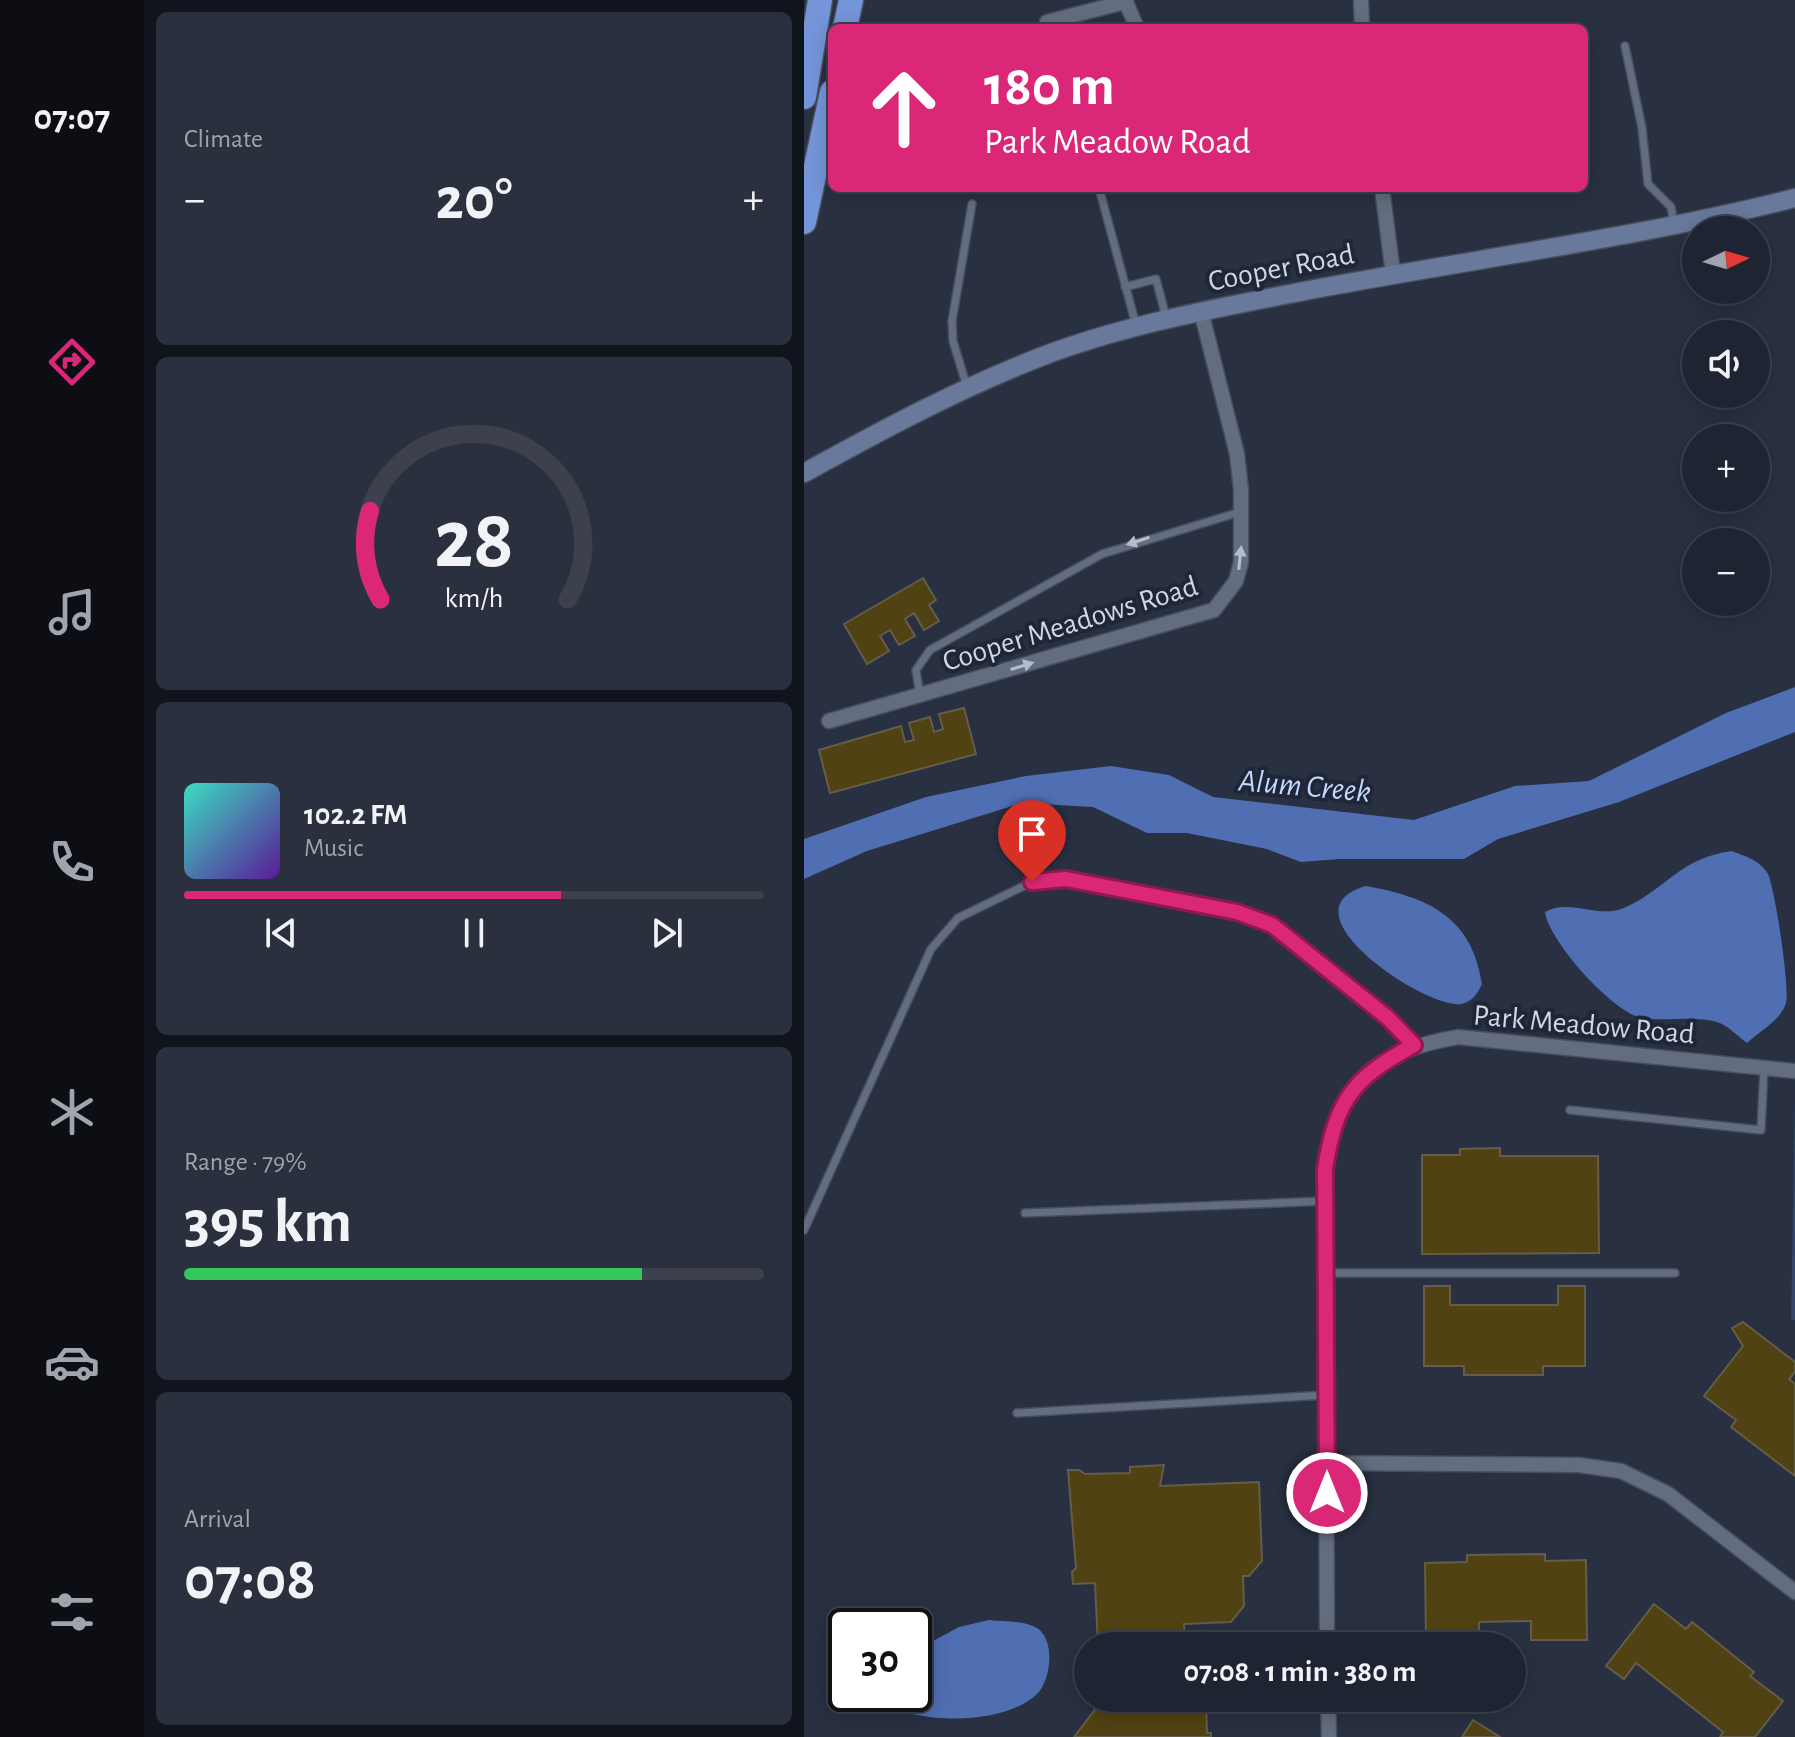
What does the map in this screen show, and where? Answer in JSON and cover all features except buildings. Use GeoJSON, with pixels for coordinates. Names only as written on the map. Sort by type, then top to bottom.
{"type":"FeatureCollection","features":[{"type":"Feature","properties":{"kind":"highway"},"geometry":{"type":"LineString","coordinates":[[804,97],[820,0]]}},
{"type":"Feature","properties":{"kind":"highway"},"geometry":{"type":"LineString","coordinates":[[846,24],[851,0]]}},
{"type":"Feature","properties":{"kind":"highway"},"geometry":{"type":"LineString","coordinates":[[804,222],[828,111]]}},
{"type":"Feature","properties":{"kind":"street"},"geometry":{"type":"LineString","coordinates":[[1361,0],[1362,24]]}},
{"type":"Feature","properties":{"kind":"street"},"geometry":{"type":"LineString","coordinates":[[1047,22],[1125,1],[1135,24]]}},
{"type":"Feature","properties":{"kind":"street"},"geometry":{"type":"LineString","coordinates":[[1383,192],[1393,274]]}},
{"type":"Feature","properties":{"kind":"street","name":"Cooper Road"},"geometry":{"type":"LineString","coordinates":[[812,469],[903,419],[968,389],[1044,356],[1137,327],[1201,311],[1674,224],[1795,198]]}},
{"type":"Feature","properties":{"kind":"street","name":"Cooper Meadows Road"},"geometry":{"type":"LineString","coordinates":[[829,721],[921,697],[1214,610],[1236,581],[1241,562],[1240,512],[1237,454],[1201,311]]}},
{"type":"Feature","properties":{"kind":"street","name":"Park Meadow Road"},"geometry":{"type":"LineString","coordinates":[[1326,1201],[1325,1169],[1338,1112],[1374,1067],[1414,1045],[1458,1037],[1795,1071]]}},
{"type":"Feature","properties":{"kind":"street"},"geometry":{"type":"LineString","coordinates":[[1326,1201],[1327,1632]]}},
{"type":"Feature","properties":{"kind":"street"},"geometry":{"type":"LineString","coordinates":[[1327,1463],[1579,1465],[1621,1471],[1668,1494],[1795,1592]]}},
{"type":"Feature","properties":{"kind":"street"},"geometry":{"type":"LineString","coordinates":[[1328,1712],[1329,1737]]}},
{"type":"Feature","properties":{"kind":"lane"},"geometry":{"type":"LineString","coordinates":[[1625,46],[1642,128],[1648,184],[1671,207],[1674,224]]}},
{"type":"Feature","properties":{"kind":"lane"},"geometry":{"type":"LineString","coordinates":[[1100,192],[1137,327]]}},
{"type":"Feature","properties":{"kind":"lane"},"geometry":{"type":"LineString","coordinates":[[968,389],[951,329],[972,204]]}},
{"type":"Feature","properties":{"kind":"lane"},"geometry":{"type":"LineString","coordinates":[[1125,287],[1156,279],[1167,320]]}},
{"type":"Feature","properties":{"kind":"lane"},"geometry":{"type":"LineString","coordinates":[[921,697],[916,670],[930,650],[1102,554],[1240,512]]}},
{"type":"Feature","properties":{"kind":"lane"},"geometry":{"type":"LineString","coordinates":[[804,1230],[931,949],[958,918],[1032,882],[1066,879],[1237,912],[1272,925],[1388,1018],[1414,1045]]}},
{"type":"Feature","properties":{"kind":"lane"},"geometry":{"type":"LineString","coordinates":[[1570,1110],[1761,1130],[1764,1068]]}},
{"type":"Feature","properties":{"kind":"lane"},"geometry":{"type":"LineString","coordinates":[[1025,1213],[1326,1201]]}},
{"type":"Feature","properties":{"kind":"lane"},"geometry":{"type":"LineString","coordinates":[[1326,1273],[1675,1273]]}},
{"type":"Feature","properties":{"kind":"lane"},"geometry":{"type":"LineString","coordinates":[[1017,1413],[1326,1395]]}},
{"type":"Feature","properties":{"kind":"shaded area"},"geometry":{"type":"Polygon","coordinates":[[[1795,687],[1795,732],[1619,802],[1498,839],[1464,859],[1301,862],[1267,849],[1187,833],[1147,833],[1093,807],[1022,803],[867,851],[804,879],[804,839],[926,797],[1026,776],[1111,766],[1169,775],[1213,797],[1414,820],[1515,786],[1589,781],[1726,713],[1795,687]]]}},
{"type":"Feature","properties":{"kind":"shaded area"},"geometry":{"type":"Polygon","coordinates":[[[1732,851],[1757,862],[1768,874],[1778,917],[1786,979],[1787,994],[1783,1009],[1775,1020],[1747,1043],[1717,1022],[1651,1019],[1629,1013],[1584,974],[1549,925],[1545,912],[1554,908],[1614,911],[1624,908],[1699,860],[1732,851]]]}},
{"type":"Feature","properties":{"kind":"shaded area"},"geometry":{"type":"Polygon","coordinates":[[[1366,886],[1427,904],[1457,926],[1477,961],[1482,984],[1474,997],[1461,1004],[1443,1001],[1419,991],[1367,956],[1348,936],[1339,916],[1343,898],[1366,886]]]}},
{"type":"Feature","properties":{"kind":"shaded area"},"geometry":{"type":"Polygon","coordinates":[[[1795,1097],[1795,1320],[1791,1320],[1795,1097]]]}},
{"type":"Feature","properties":{"kind":"shaded area"},"geometry":{"type":"Polygon","coordinates":[[[989,1620],[1020,1622],[1037,1628],[1043,1634],[1049,1651],[1048,1671],[1041,1689],[1020,1706],[977,1717],[927,1717],[904,1712],[932,1712],[932,1641],[959,1627],[989,1620]]]}},
{"type":"Feature","properties":{"kind":"route"},"geometry":{"type":"LineString","coordinates":[[1032,882],[1066,879],[1237,912],[1272,925],[1388,1018],[1414,1045],[1374,1067],[1338,1112],[1330,1139],[1325,1169],[1327,1493]]}},
{"type":"Feature","properties":{"kind":"water label","name":"Alum Creek"},"geometry":{"type":"Point","coordinates":[1305,785]}}]}
